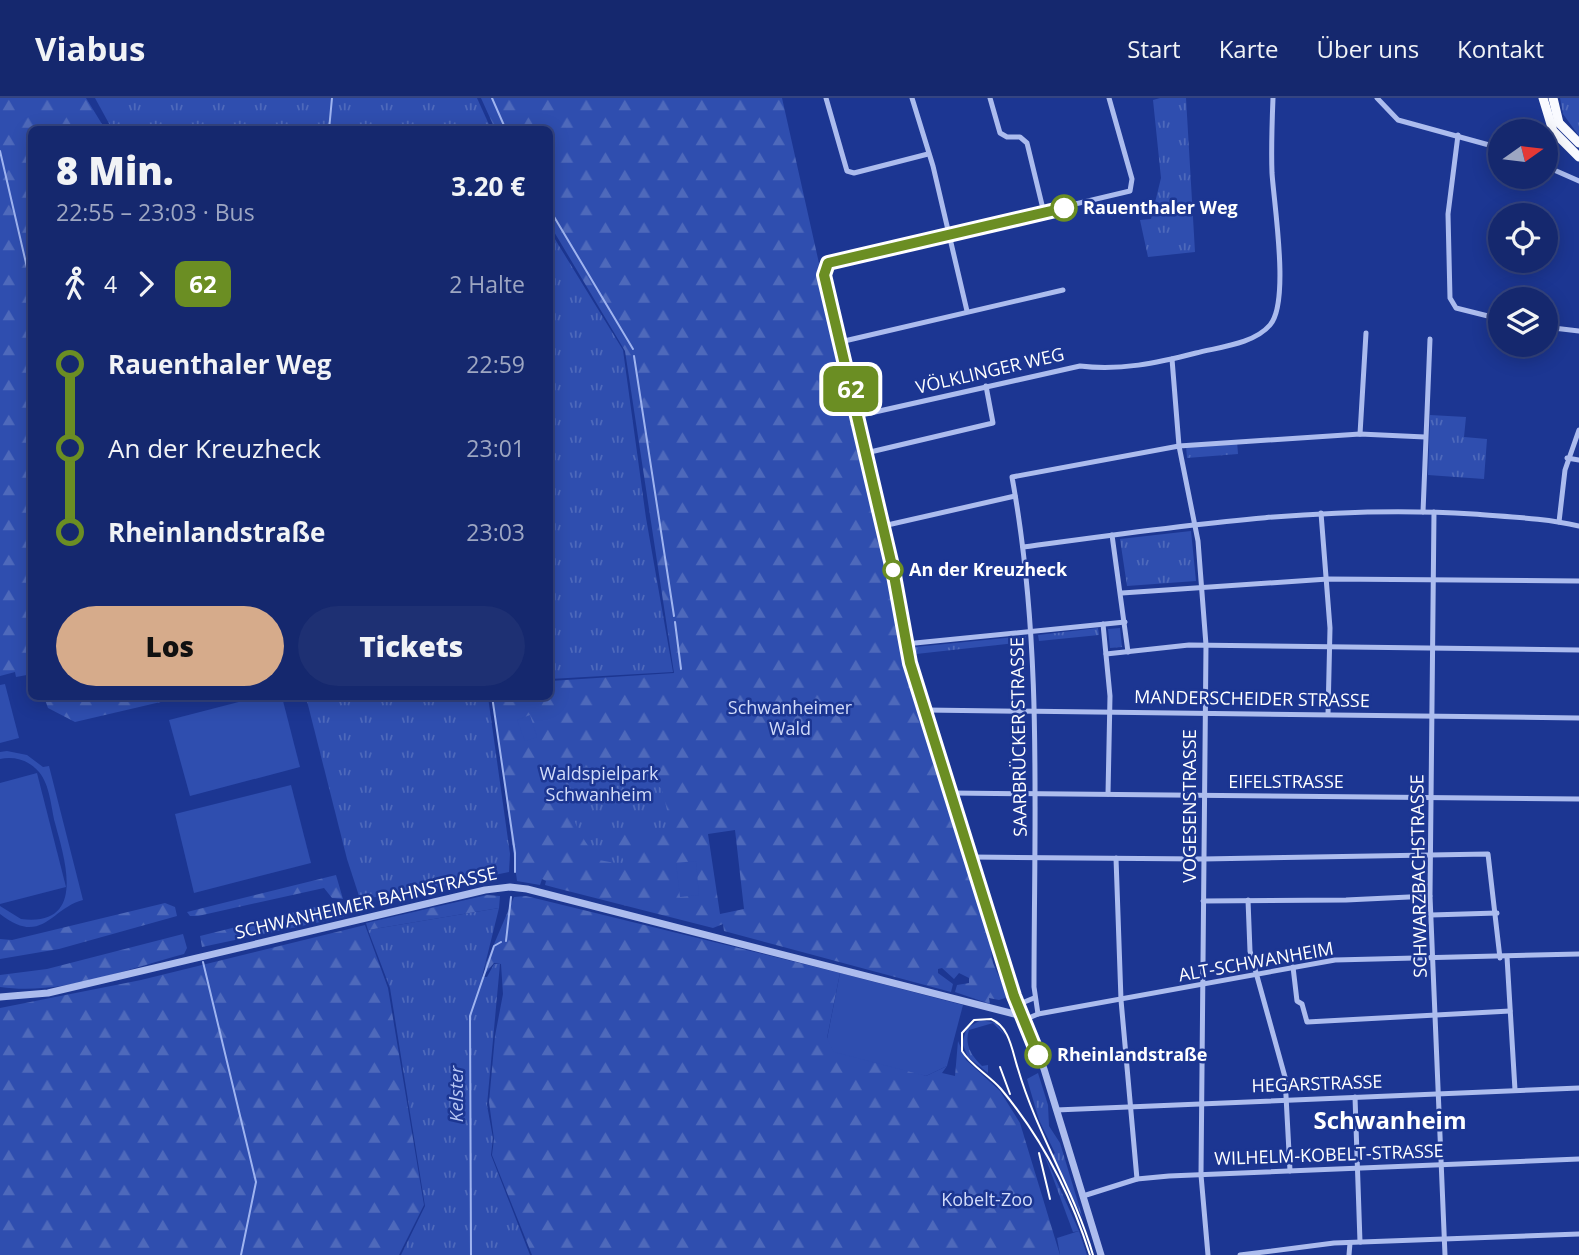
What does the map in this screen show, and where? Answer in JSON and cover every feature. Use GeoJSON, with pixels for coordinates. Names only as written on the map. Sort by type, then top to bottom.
{"type":"FeatureCollection","features":[{"type":"Feature","properties":{"kind":"highway"},"geometry":{"type":"LineString","coordinates":[[1543,98],[1553,131],[1579,157]]}},
{"type":"Feature","properties":{"kind":"highway"},"geometry":{"type":"LineString","coordinates":[[1553,98],[1559,123],[1579,143]]}},
{"type":"Feature","properties":{"kind":"street"},"geometry":{"type":"LineString","coordinates":[[827,98],[847,171],[854,173],[928,154]]}},
{"type":"Feature","properties":{"kind":"street"},"geometry":{"type":"LineString","coordinates":[[912,98],[967,311]]}},
{"type":"Feature","properties":{"kind":"street"},"geometry":{"type":"LineString","coordinates":[[990,98],[1000,133],[1007,137],[1020,137],[1027,144],[1044,213]]}},
{"type":"Feature","properties":{"kind":"street"},"geometry":{"type":"LineString","coordinates":[[1101,1255],[1056,1110],[1017,1005],[905,644],[901,605],[824,275],[828,263],[1130,191],[1132,179],[1109,98]]}},
{"type":"Feature","properties":{"kind":"street","name":"VÖLKLINGER WEG"},"geometry":{"type":"LineString","coordinates":[[857,416],[1080,366],[1115,368],[1172,359],[1247,340],[1269,326],[1276,314],[1279,252],[1272,173],[1273,98]]}},
{"type":"Feature","properties":{"kind":"street"},"geometry":{"type":"LineString","coordinates":[[1377,98],[1398,120],[1488,144]]}},
{"type":"Feature","properties":{"kind":"street"},"geometry":{"type":"LineString","coordinates":[[1458,135],[1448,214],[1450,298],[1456,308],[1488,316]]}},
{"type":"Feature","properties":{"kind":"street"},"geometry":{"type":"LineString","coordinates":[[1558,172],[1579,181]]}},
{"type":"Feature","properties":{"kind":"street"},"geometry":{"type":"LineString","coordinates":[[840,342],[1063,290]]}},
{"type":"Feature","properties":{"kind":"street"},"geometry":{"type":"LineString","coordinates":[[1558,329],[1579,331]]}},
{"type":"Feature","properties":{"kind":"street"},"geometry":{"type":"LineString","coordinates":[[1360,434],[1366,332]]}},
{"type":"Feature","properties":{"kind":"street"},"geometry":{"type":"LineString","coordinates":[[1423,512],[1430,339]]}},
{"type":"Feature","properties":{"kind":"street","name":"VOGESENSTRASSE"},"geometry":{"type":"LineString","coordinates":[[1172,359],[1179,446],[1196,524],[1206,645],[1201,1175],[1208,1255]]}},
{"type":"Feature","properties":{"kind":"street"},"geometry":{"type":"LineString","coordinates":[[866,453],[993,423],[986,386]]}},
{"type":"Feature","properties":{"kind":"street"},"geometry":{"type":"LineString","coordinates":[[1559,522],[1567,458],[1579,430]]}},
{"type":"Feature","properties":{"kind":"street"},"geometry":{"type":"LineString","coordinates":[[1179,446],[1360,434],[1425,438]]}},
{"type":"Feature","properties":{"kind":"street","name":"SAARBRÜCKER STRASSE"},"geometry":{"type":"LineString","coordinates":[[1038,1014],[1034,998],[1035,709],[1032,630],[1012,477],[1179,446]]}},
{"type":"Feature","properties":{"kind":"street"},"geometry":{"type":"LineString","coordinates":[[1567,458],[1579,460]]}},
{"type":"Feature","properties":{"kind":"street"},"geometry":{"type":"LineString","coordinates":[[883,526],[1015,496]]}},
{"type":"Feature","properties":{"kind":"street"},"geometry":{"type":"LineString","coordinates":[[1023,547],[1196,524],[1321,513],[1434,512],[1579,526]]}},
{"type":"Feature","properties":{"kind":"street","name":"SCHWARZBACHSTRASSE"},"geometry":{"type":"LineString","coordinates":[[1434,512],[1430,895],[1445,1255]]}},
{"type":"Feature","properties":{"kind":"street"},"geometry":{"type":"LineString","coordinates":[[1321,513],[1328,579],[1328,714]]}},
{"type":"Feature","properties":{"kind":"street"},"geometry":{"type":"LineString","coordinates":[[1112,536],[1122,593],[1128,652]]}},
{"type":"Feature","properties":{"kind":"street"},"geometry":{"type":"LineString","coordinates":[[1122,593],[1328,579],[1579,582]]}},
{"type":"Feature","properties":{"kind":"street"},"geometry":{"type":"LineString","coordinates":[[905,644],[1125,622]]}},
{"type":"Feature","properties":{"kind":"street"},"geometry":{"type":"LineString","coordinates":[[1102,624],[1110,711],[1108,794]]}},
{"type":"Feature","properties":{"kind":"street"},"geometry":{"type":"LineString","coordinates":[[1106,654],[1206,645],[1579,650]]}},
{"type":"Feature","properties":{"kind":"street","name":"MANDERSCHEIDER STRASSE"},"geometry":{"type":"LineString","coordinates":[[925,710],[1035,709],[1579,718]]}},
{"type":"Feature","properties":{"kind":"street","name":"EIFELSTRASSE"},"geometry":{"type":"LineString","coordinates":[[951,793],[1579,799]]}},
{"type":"Feature","properties":{"kind":"street"},"geometry":{"type":"LineString","coordinates":[[972,857],[1203,859],[1488,854],[1504,957],[1515,1090]]}},
{"type":"Feature","properties":{"kind":"street"},"geometry":{"type":"LineString","coordinates":[[1116,858],[1121,1000],[1136,1180]]}},
{"type":"Feature","properties":{"kind":"street","name":"SCHWANHEIMER BAHNSTRASSE"},"geometry":{"type":"LineString","coordinates":[[0,997],[41,995],[485,890],[510,887],[577,901],[1023,1018]]}},
{"type":"Feature","properties":{"kind":"street"},"geometry":{"type":"LineString","coordinates":[[1203,901],[1346,900],[1430,895]]}},
{"type":"Feature","properties":{"kind":"street"},"geometry":{"type":"LineString","coordinates":[[1248,901],[1248,942],[1279,1049],[1287,1099],[1290,1171]]}},
{"type":"Feature","properties":{"kind":"street"},"geometry":{"type":"LineString","coordinates":[[1431,915],[1497,913]]}},
{"type":"Feature","properties":{"kind":"street","name":"ALT-SCHWANHEIM"},"geometry":{"type":"LineString","coordinates":[[1023,1018],[1335,960],[1579,954]]}},
{"type":"Feature","properties":{"kind":"street"},"geometry":{"type":"LineString","coordinates":[[1293,967],[1297,1001],[1302,1004],[1307,1022],[1510,1012]]}},
{"type":"Feature","properties":{"kind":"street"},"geometry":{"type":"LineString","coordinates":[[1017,1005],[1034,998]]}},
{"type":"Feature","properties":{"kind":"street","name":"HEGARSTRASSE"},"geometry":{"type":"LineString","coordinates":[[1056,1110],[1579,1088]]}},
{"type":"Feature","properties":{"kind":"street"},"geometry":{"type":"LineString","coordinates":[[1355,1097],[1360,1242]]}},
{"type":"Feature","properties":{"kind":"street","name":"WILHELM-KOBELT-STRASSE"},"geometry":{"type":"LineString","coordinates":[[1083,1196],[1136,1180],[1201,1175],[1579,1160]]}},
{"type":"Feature","properties":{"kind":"street"},"geometry":{"type":"LineString","coordinates":[[1240,1255],[1360,1242],[1579,1234]]}},
{"type":"Feature","properties":{"kind":"street"},"geometry":{"type":"LineString","coordinates":[[1349,1255],[1350,1243]]}},
{"type":"Feature","properties":{"kind":"green space"},"geometry":{"type":"Polygon","coordinates":[[[0,98],[86,98],[103,126],[28,126],[28,675],[16,677],[15,672],[0,676],[0,98]]]}},
{"type":"Feature","properties":{"kind":"green space"},"geometry":{"type":"Polygon","coordinates":[[[95,98],[477,98],[490,126],[110,126],[95,98]]]}},
{"type":"Feature","properties":{"kind":"green space","name":"Schwanheimer Wald"},"geometry":{"type":"Polygon","coordinates":[[[481,98],[782,98],[898,616],[901,659],[987,926],[993,963],[1008,997],[999,1000],[989,998],[990,1004],[955,992],[957,985],[969,983],[969,978],[959,973],[954,979],[942,968],[938,969],[938,973],[953,984],[951,992],[724,931],[723,924],[713,928],[545,885],[546,881],[542,879],[540,885],[517,881],[493,700],[553,700],[553,681],[674,673],[625,351],[553,230],[553,126],[494,126],[481,98]],[[623,768],[606,771],[577,796],[574,806],[576,824],[599,860],[626,865],[612,838],[624,831],[651,837],[671,827],[662,789],[641,774],[623,768]],[[735,830],[708,834],[720,914],[744,909],[735,830]]]}},
{"type":"Feature","properties":{"kind":"green space"},"geometry":{"type":"Polygon","coordinates":[[[1186,98],[1195,252],[1148,257],[1140,220],[1151,219],[1161,178],[1153,100],[1186,98]]]}},
{"type":"Feature","properties":{"kind":"green space"},"geometry":{"type":"Polygon","coordinates":[[[1560,98],[1579,98],[1579,136],[1563,114],[1560,98]]]}},
{"type":"Feature","properties":{"kind":"green space"},"geometry":{"type":"Polygon","coordinates":[[[553,236],[623,350],[646,518],[673,672],[553,679],[553,236]]]}},
{"type":"Feature","properties":{"kind":"green space"},"geometry":{"type":"Polygon","coordinates":[[[1430,415],[1466,417],[1464,437],[1487,439],[1484,479],[1428,475],[1430,415]]]}},
{"type":"Feature","properties":{"kind":"green space"},"geometry":{"type":"Polygon","coordinates":[[[1237,441],[1238,454],[1187,458],[1186,446],[1237,441]]]}},
{"type":"Feature","properties":{"kind":"green space"},"geometry":{"type":"Polygon","coordinates":[[[1191,531],[1196,581],[1127,586],[1120,539],[1191,531]]]}},
{"type":"Feature","properties":{"kind":"green space"},"geometry":{"type":"Polygon","coordinates":[[[1098,628],[1099,635],[1039,641],[1038,635],[1098,628]]]}},
{"type":"Feature","properties":{"kind":"green space"},"geometry":{"type":"Polygon","coordinates":[[[1120,628],[1122,647],[1110,648],[1108,629],[1120,628]]]}},
{"type":"Feature","properties":{"kind":"green space"},"geometry":{"type":"Polygon","coordinates":[[[1026,636],[1026,642],[916,654],[915,647],[1026,636]]]}},
{"type":"Feature","properties":{"kind":"green space"},"geometry":{"type":"Polygon","coordinates":[[[5,684],[19,738],[0,743],[0,685],[5,684]]]}},
{"type":"Feature","properties":{"kind":"green space","name":"Waldspielpark Schwanheim"},"geometry":{"type":"Polygon","coordinates":[[[668,684],[712,910],[568,882],[550,700],[553,700],[553,696],[668,684]]]}},
{"type":"Feature","properties":{"kind":"green space"},"geometry":{"type":"Polygon","coordinates":[[[45,700],[169,700],[75,722],[48,708],[45,700]]]}},
{"type":"Feature","properties":{"kind":"green space"},"geometry":{"type":"Polygon","coordinates":[[[246,700],[283,700],[300,767],[190,796],[169,720],[246,700]]]}},
{"type":"Feature","properties":{"kind":"green space"},"geometry":{"type":"Polygon","coordinates":[[[307,700],[488,700],[510,854],[509,872],[408,893],[360,899],[347,859],[307,700]]]}},
{"type":"Feature","properties":{"kind":"green space"},"geometry":{"type":"Polygon","coordinates":[[[530,715],[537,737],[525,741],[517,720],[530,715]]]}},
{"type":"Feature","properties":{"kind":"green space"},"geometry":{"type":"Polygon","coordinates":[[[0,752],[27,755],[43,767],[49,766],[83,900],[36,926],[26,927],[14,923],[0,914],[0,906],[21,919],[42,919],[56,913],[63,902],[66,872],[46,783],[35,768],[26,762],[11,758],[0,759],[0,752]]]}},
{"type":"Feature","properties":{"kind":"green space"},"geometry":{"type":"Polygon","coordinates":[[[37,773],[66,887],[0,904],[0,783],[37,773]]]}},
{"type":"Feature","properties":{"kind":"green space"},"geometry":{"type":"Polygon","coordinates":[[[291,785],[311,863],[194,893],[175,814],[291,785]]]}},
{"type":"Feature","properties":{"kind":"green space"},"geometry":{"type":"Polygon","coordinates":[[[696,861],[699,895],[680,897],[676,863],[696,861]]]}},
{"type":"Feature","properties":{"kind":"green space"},"geometry":{"type":"Polygon","coordinates":[[[336,875],[343,899],[332,898],[324,888],[198,916],[190,916],[187,912],[336,875]]]}},
{"type":"Feature","properties":{"kind":"green space"},"geometry":{"type":"Polygon","coordinates":[[[487,895],[500,896],[499,908],[368,930],[366,923],[487,895]]]}},
{"type":"Feature","properties":{"kind":"green space","name":"Kobelt-Zoo"},"geometry":{"type":"Polygon","coordinates":[[[526,896],[840,973],[827,1038],[926,1076],[947,1066],[942,1073],[955,1076],[958,1041],[966,1060],[1000,1091],[1020,1123],[1060,1255],[532,1255],[492,1155],[494,1139],[489,1102],[495,1036],[503,994],[501,964],[494,963],[484,975],[486,963],[514,897],[526,896]]]}},
{"type":"Feature","properties":{"kind":"green space"},"geometry":{"type":"Polygon","coordinates":[[[165,903],[175,907],[177,916],[59,949],[0,959],[0,939],[12,940],[165,903]]]}},
{"type":"Feature","properties":{"kind":"green space"},"geometry":{"type":"Polygon","coordinates":[[[315,907],[340,910],[344,917],[202,947],[200,936],[315,907]]]}},
{"type":"Feature","properties":{"kind":"green space"},"geometry":{"type":"Polygon","coordinates":[[[499,908],[482,977],[487,977],[494,964],[500,964],[487,1105],[493,1138],[491,1155],[530,1255],[401,1255],[425,1206],[390,988],[368,930],[499,908]]]}},
{"type":"Feature","properties":{"kind":"green space"},"geometry":{"type":"Polygon","coordinates":[[[365,925],[388,988],[424,1205],[399,1255],[0,1255],[0,1008],[141,980],[365,925]]]}},
{"type":"Feature","properties":{"kind":"green space"},"geometry":{"type":"Polygon","coordinates":[[[183,934],[187,948],[184,954],[70,984],[23,989],[0,987],[0,975],[47,969],[183,934]]]}},
{"type":"Feature","properties":{"kind":"green space"},"geometry":{"type":"Polygon","coordinates":[[[840,973],[963,1005],[947,1066],[926,1076],[834,1052],[827,1039],[840,973]]]}},
{"type":"Feature","properties":{"kind":"green space"},"geometry":{"type":"Polygon","coordinates":[[[981,1020],[996,1023],[1006,1036],[993,1023],[969,1030],[970,1050],[982,1066],[988,1065],[988,1073],[968,1057],[962,1043],[967,1028],[981,1020]]]}},
{"type":"Feature","properties":{"kind":"green space"},"geometry":{"type":"Polygon","coordinates":[[[1038,1073],[1048,1105],[1049,1126],[1060,1143],[1083,1219],[1052,1155],[1055,1153],[1039,1120],[1027,1079],[1038,1073]]]}},
{"type":"Feature","properties":{"kind":"green space"},"geometry":{"type":"Polygon","coordinates":[[[1043,1151],[1079,1231],[1073,1232],[1043,1151]]]}},
{"type":"Feature","properties":{"kind":"green space"},"geometry":{"type":"Polygon","coordinates":[[[1079,1231],[1087,1255],[1060,1255],[1057,1238],[1079,1231]]]}},
{"type":"Feature","properties":{"kind":"waterway","name":"Kelster"},"geometry":{"type":"LineString","coordinates":[[329,126],[332,98]]}},
{"type":"Feature","properties":{"kind":"waterway"},"geometry":{"type":"LineString","coordinates":[[492,98],[504,126]]}},
{"type":"Feature","properties":{"kind":"waterway"},"geometry":{"type":"LineString","coordinates":[[0,151],[28,272]]}},
{"type":"Feature","properties":{"kind":"waterway"},"geometry":{"type":"LineString","coordinates":[[553,215],[633,349]]}},
{"type":"Feature","properties":{"kind":"waterway"},"geometry":{"type":"LineString","coordinates":[[634,356],[674,616]]}},
{"type":"Feature","properties":{"kind":"waterway"},"geometry":{"type":"LineString","coordinates":[[675,622],[681,669]]}},
{"type":"Feature","properties":{"kind":"waterway","name":"Kelster"},"geometry":{"type":"LineString","coordinates":[[493,700],[515,853],[515,872]]}},
{"type":"Feature","properties":{"kind":"waterway","name":"Kelster"},"geometry":{"type":"LineString","coordinates":[[506,941],[511,897]]}},
{"type":"Feature","properties":{"kind":"waterway","name":"Kelster"},"geometry":{"type":"LineString","coordinates":[[471,1255],[470,1016],[494,946],[501,942]]}},
{"type":"Feature","properties":{"kind":"waterway"},"geometry":{"type":"LineString","coordinates":[[203,962],[256,1182],[241,1255]]}},
{"type":"Feature","properties":{"kind":"tram line"},"geometry":{"type":"LineString","coordinates":[[1090,1255],[1074,1210],[1042,1147],[1016,1107],[962,1051],[962,1033],[974,1020],[991,1019],[1006,1034],[1026,1093],[1076,1208],[1093,1255]]}},
{"type":"Feature","properties":{"kind":"tram line"},"geometry":{"type":"LineString","coordinates":[[1000,1067],[1010,1094]]}},
{"type":"Feature","properties":{"kind":"tram line"},"geometry":{"type":"LineString","coordinates":[[1039,1153],[1050,1199]]}},
{"type":"Feature","properties":{"kind":"bus line","name":"62"},"geometry":{"type":"LineString","coordinates":[[1038,1055],[1014,996],[910,663],[901,605],[824,275],[828,263],[1064,208]]}},
{"type":"Feature","properties":{"kind":"place","name":"Rauenthaler Weg"},"geometry":{"type":"Point","coordinates":[1064,208]}},
{"type":"Feature","properties":{"kind":"place","name":"An der Kreuzheck"},"geometry":{"type":"Point","coordinates":[893,570]}},
{"type":"Feature","properties":{"kind":"place","name":"Rheinlandstraße"},"geometry":{"type":"Point","coordinates":[1038,1055]}},
{"type":"Feature","properties":{"kind":"district","name":"Schwanheim"},"geometry":{"type":"Point","coordinates":[1390,1121]}}]}
